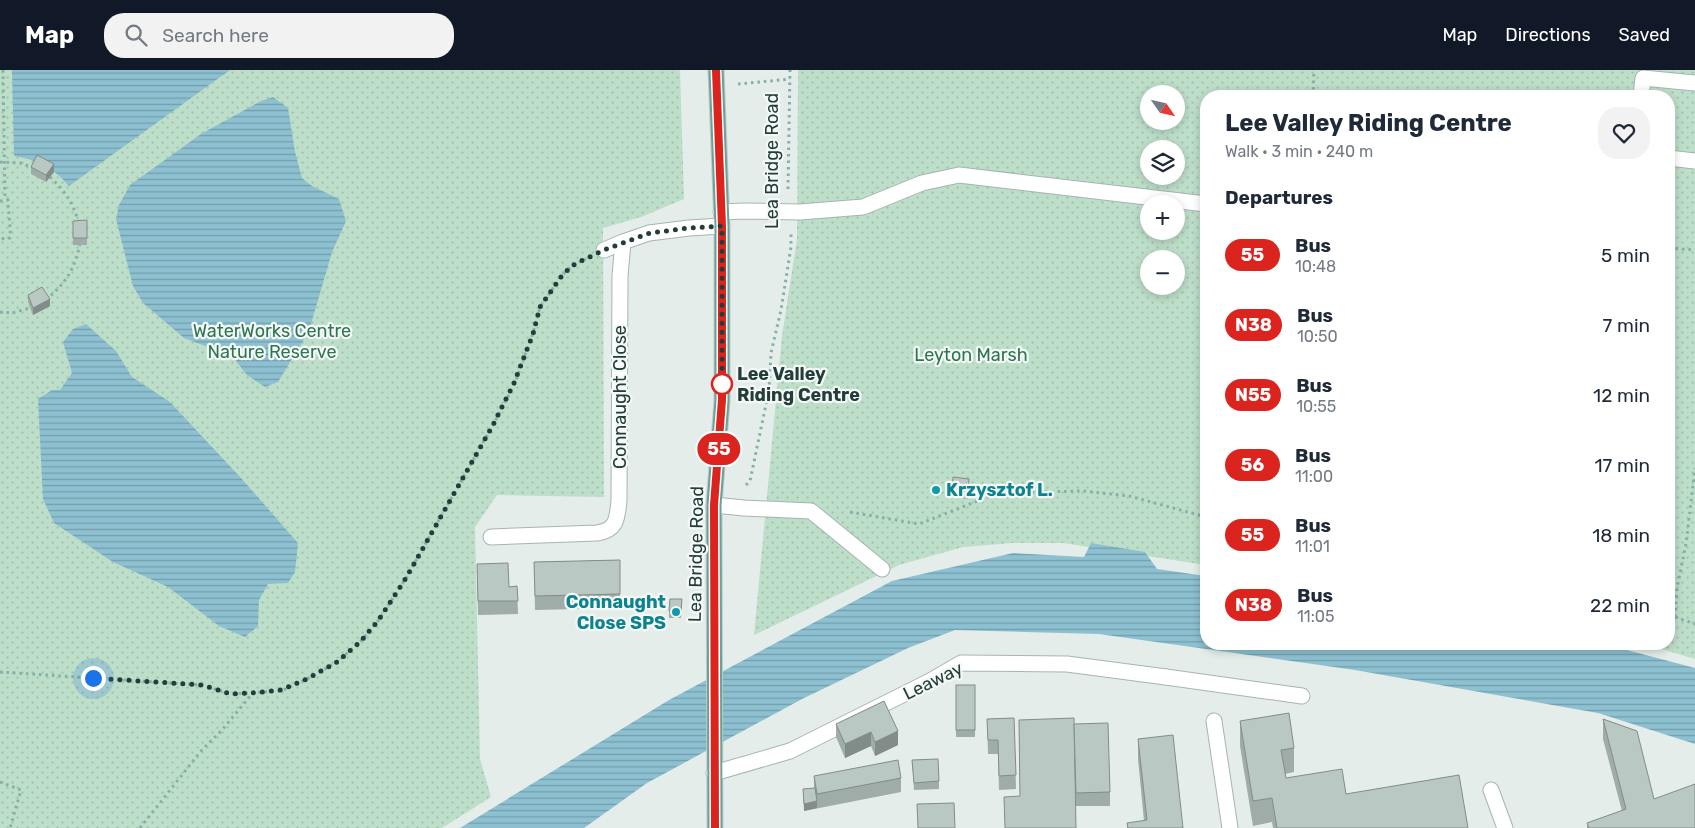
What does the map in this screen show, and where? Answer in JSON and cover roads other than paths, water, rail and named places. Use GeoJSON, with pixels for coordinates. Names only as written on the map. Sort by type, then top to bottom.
{"type":"FeatureCollection","features":[{"type":"Feature","properties":{"kind":"main road","name":"Lea Bridge Road"},"geometry":{"type":"LineString","coordinates":[[715,828],[713,751],[714,505],[722,400],[721,219],[716,70]]}},
{"type":"Feature","properties":{"kind":"street"},"geometry":{"type":"LineString","coordinates":[[1642,90],[1643,78],[1695,83]]}},
{"type":"Feature","properties":{"kind":"street"},"geometry":{"type":"LineString","coordinates":[[1675,158],[1695,160]]}},
{"type":"Feature","properties":{"kind":"street"},"geometry":{"type":"LineString","coordinates":[[604,250],[650,233],[689,228],[744,211],[790,212],[863,207],[922,183],[959,175],[1200,203]]}},
{"type":"Feature","properties":{"kind":"street","name":"Connaught Close"},"geometry":{"type":"LineString","coordinates":[[491,537],[597,533],[605,532],[612,528],[615,523],[619,501],[620,276],[623,242]]}},
{"type":"Feature","properties":{"kind":"street"},"geometry":{"type":"LineString","coordinates":[[714,505],[811,511],[882,569]]}},
{"type":"Feature","properties":{"kind":"street","name":"Leaway"},"geometry":{"type":"LineString","coordinates":[[714,773],[790,751],[930,681],[961,663],[1067,664],[1302,696]]}},
{"type":"Feature","properties":{"kind":"street"},"geometry":{"type":"LineString","coordinates":[[1214,721],[1230,828]]}},
{"type":"Feature","properties":{"kind":"street"},"geometry":{"type":"LineString","coordinates":[[1491,790],[1505,828]]}},
{"type":"Feature","properties":{"kind":"water"},"geometry":{"type":"Polygon","coordinates":[[[12,70],[230,70],[69,186],[58,175],[44,166],[14,156],[12,70]]]}},
{"type":"Feature","properties":{"kind":"water"},"geometry":{"type":"Polygon","coordinates":[[[273,97],[288,108],[295,152],[302,178],[312,186],[339,199],[346,221],[332,252],[309,331],[278,382],[265,387],[247,375],[232,356],[184,338],[143,303],[133,286],[116,219],[119,205],[130,185],[201,134],[261,101],[273,97]]]}},
{"type":"Feature","properties":{"kind":"water"},"geometry":{"type":"Polygon","coordinates":[[[86,324],[116,351],[132,377],[170,402],[298,543],[295,572],[288,583],[268,584],[259,600],[258,626],[245,637],[219,626],[168,587],[113,562],[54,523],[43,499],[38,399],[52,390],[60,390],[72,373],[63,342],[73,329],[86,324]]]}},
{"type":"Feature","properties":{"kind":"water"},"geometry":{"type":"Polygon","coordinates":[[[1091,543],[1145,552],[1157,569],[1200,575],[1200,648],[1099,634],[955,630],[908,648],[802,699],[647,783],[584,828],[460,828],[669,700],[892,581],[1013,553],[1084,557],[1091,543]]]}},
{"type":"Feature","properties":{"kind":"water"},"geometry":{"type":"Polygon","coordinates":[[[1213,650],[1627,650],[1695,668],[1695,744],[1598,713],[1355,670],[1213,650]]]}},
{"type":"Feature","properties":{"kind":"place","name":"Lee Valley Riding Centre"},"geometry":{"type":"Point","coordinates":[722,384]}},
{"type":"Feature","properties":{"kind":"place","name":"Krzysztof L."},"geometry":{"type":"Point","coordinates":[936,490]}},
{"type":"Feature","properties":{"kind":"place","name":"Connaught Close SPS"},"geometry":{"type":"Point","coordinates":[676,612]}},
{"type":"Feature","properties":{"kind":"park label","name":"WaterWorks Centre Nature Reserve"},"geometry":{"type":"Point","coordinates":[272,341]}},
{"type":"Feature","properties":{"kind":"park label","name":"Leyton Marsh"},"geometry":{"type":"Point","coordinates":[971,355]}}]}
